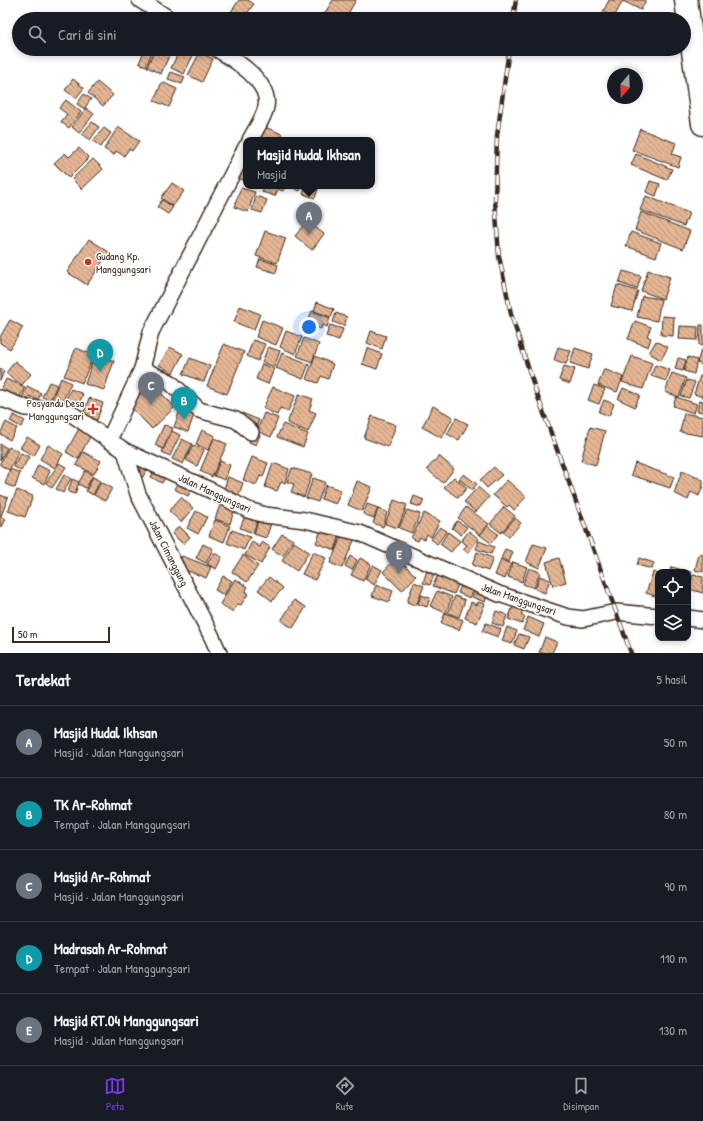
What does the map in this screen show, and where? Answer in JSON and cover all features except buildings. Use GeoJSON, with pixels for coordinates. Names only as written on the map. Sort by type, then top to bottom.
{"type":"FeatureCollection","features":[{"type":"Feature","properties":{"kind":"highway"},"geometry":{"type":"LineString","coordinates":[[686,0],[688,12]]}},
{"type":"Feature","properties":{"kind":"highway"},"geometry":{"type":"LineString","coordinates":[[691,36],[703,124]]}},
{"type":"Feature","properties":{"kind":"street"},"geometry":{"type":"LineString","coordinates":[[140,0],[159,12]]}},
{"type":"Feature","properties":{"kind":"street"},"geometry":{"type":"LineString","coordinates":[[228,56],[259,81],[265,90],[267,102],[266,109],[252,137]]}},
{"type":"Feature","properties":{"kind":"street"},"geometry":{"type":"LineString","coordinates":[[109,440],[142,369],[151,332],[243,153]]}},
{"type":"Feature","properties":{"kind":"street"},"geometry":{"type":"LineString","coordinates":[[142,369],[170,382],[194,407],[199,410],[236,420],[251,432]]}},
{"type":"Feature","properties":{"kind":"street","name":"Jalan Manggungsari"},"geometry":{"type":"LineString","coordinates":[[0,398],[26,408],[66,410],[125,451],[212,491],[248,510],[265,515],[305,520],[360,533],[499,594],[568,617],[583,619],[616,612],[655,616]]}},
{"type":"Feature","properties":{"kind":"street","name":"Jalan Cimanggung"},"geometry":{"type":"LineString","coordinates":[[125,451],[138,494],[211,634],[219,653]]}},
{"type":"Feature","properties":{"kind":"street"},"geometry":{"type":"LineString","coordinates":[[691,618],[703,620]]}},
{"type":"Feature","properties":{"kind":"railway"},"geometry":{"type":"LineString","coordinates":[[514,12],[516,0]]}},
{"type":"Feature","properties":{"kind":"railway"},"geometry":{"type":"LineString","coordinates":[[508,56],[497,136],[495,200],[499,256],[511,314],[535,389],[631,653]]}},
{"type":"Feature","properties":{"kind":"place","name":"Masjid Hudal Ikhsan"},"geometry":{"type":"Point","coordinates":[309,235]}},
{"type":"Feature","properties":{"kind":"place","name":"Gudang Kp. Manggungsari"},"geometry":{"type":"Point","coordinates":[88,262]}},
{"type":"Feature","properties":{"kind":"place","name":"Madrasah Ar-Rohmat"},"geometry":{"type":"Point","coordinates":[100,372]}},
{"type":"Feature","properties":{"kind":"place","name":"Masjid Ar-Rohmat"},"geometry":{"type":"Point","coordinates":[151,405]}},
{"type":"Feature","properties":{"kind":"place","name":"Posyandu Desa Manggungsari"},"geometry":{"type":"Point","coordinates":[93,409]}},
{"type":"Feature","properties":{"kind":"place","name":"TK Ar-Rohmat"},"geometry":{"type":"Point","coordinates":[184,420]}},
{"type":"Feature","properties":{"kind":"place","name":"Masjid RT.04 Manggungsari"},"geometry":{"type":"Point","coordinates":[399,574]}}]}
